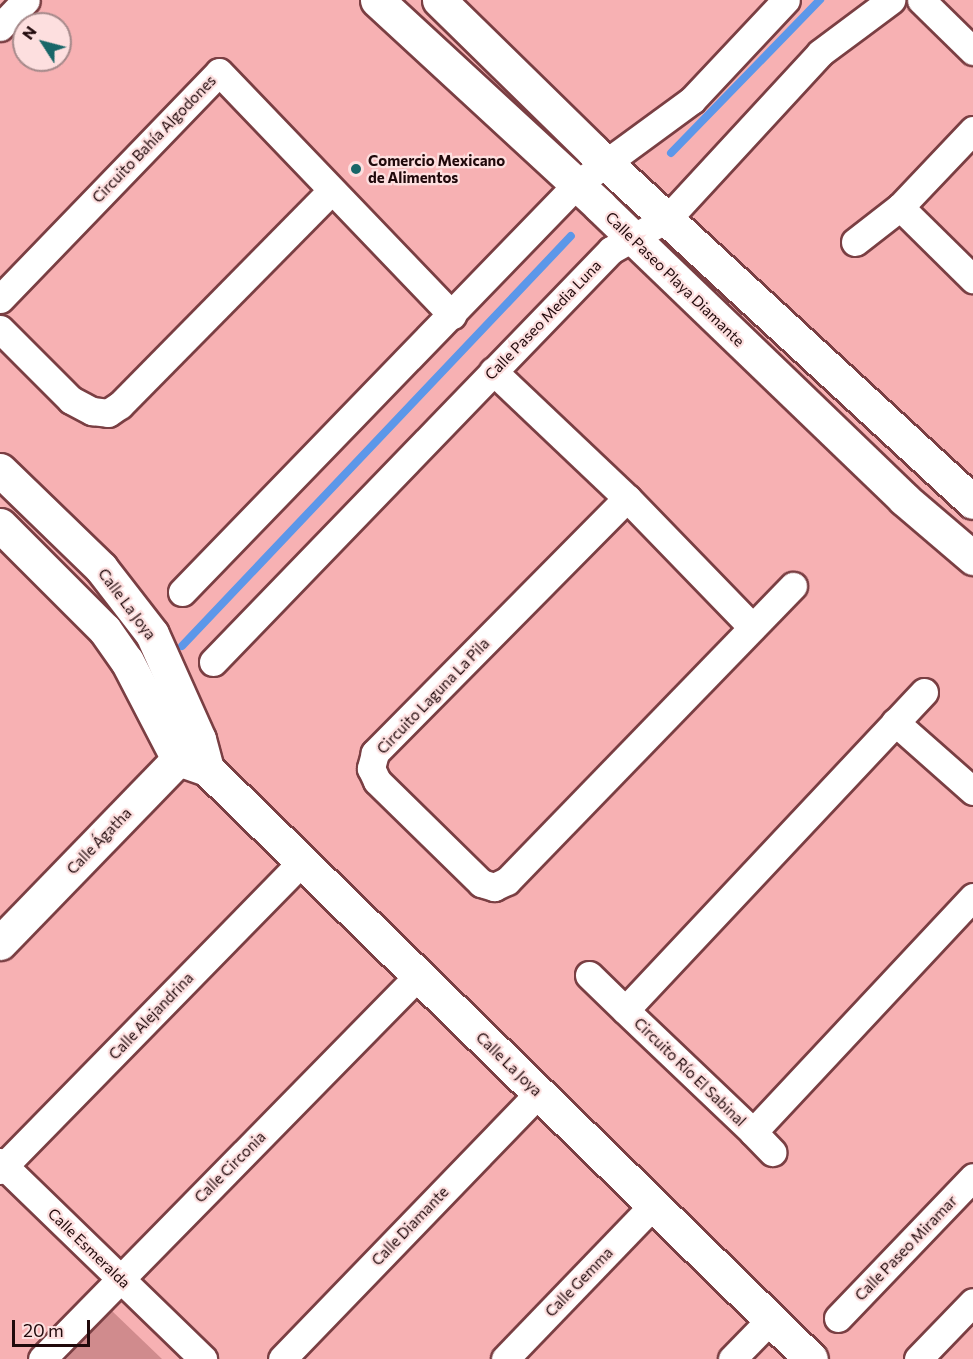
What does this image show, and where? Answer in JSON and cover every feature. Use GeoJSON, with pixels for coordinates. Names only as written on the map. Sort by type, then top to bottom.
{"type":"FeatureCollection","features":[{"type":"Feature","properties":{"kind":"street"},"geometry":{"type":"LineString","coordinates":[[0,27],[26,0]]}},
{"type":"Feature","properties":{"kind":"street","name":"Calle Paseo Playa Diamante"},"geometry":{"type":"LineString","coordinates":[[377,0],[576,185],[904,499],[973,558]]}},
{"type":"Feature","properties":{"kind":"street"},"geometry":{"type":"LineString","coordinates":[[439,0],[606,161],[973,502]]}},
{"type":"Feature","properties":{"kind":"street"},"geometry":{"type":"LineString","coordinates":[[182,592],[576,185],[692,100],[786,0]]}},
{"type":"Feature","properties":{"kind":"street","name":"Calle Paseo Media Luna"},"geometry":{"type":"LineString","coordinates":[[213,662],[611,250],[630,237],[668,219],[820,53],[891,0]]}},
{"type":"Feature","properties":{"kind":"street"},"geometry":{"type":"LineString","coordinates":[[921,0],[973,51]]}},
{"type":"Feature","properties":{"kind":"street","name":"Circuito Bahía Algodones"},"geometry":{"type":"LineString","coordinates":[[0,299],[219,72],[452,315]]}},
{"type":"Feature","properties":{"kind":"street"},"geometry":{"type":"LineString","coordinates":[[855,242],[900,207],[973,130]]}},
{"type":"Feature","properties":{"kind":"street"},"geometry":{"type":"LineString","coordinates":[[0,329],[71,400],[92,411],[108,413],[120,405],[331,191]]}},
{"type":"Feature","properties":{"kind":"street"},"geometry":{"type":"LineString","coordinates":[[900,207],[973,279]]}},
{"type":"Feature","properties":{"kind":"street"},"geometry":{"type":"LineString","coordinates":[[494,371],[627,498],[752,627]]}},
{"type":"Feature","properties":{"kind":"street","name":"Calle La Joya"},"geometry":{"type":"LineString","coordinates":[[0,470],[101,568],[152,634],[194,756]]}},
{"type":"Feature","properties":{"kind":"street","name":"Circuito Laguna La Pila"},"geometry":{"type":"LineString","coordinates":[[627,498],[375,753],[371,768],[376,781],[481,884],[494,887],[507,881],[793,586]]}},
{"type":"Feature","properties":{"kind":"street","name":"Calle La Joya"},"geometry":{"type":"LineString","coordinates":[[0,525],[105,630],[194,756],[812,1359]]}},
{"type":"Feature","properties":{"kind":"street","name":"Circuito Río El Sabinal"},"geometry":{"type":"LineString","coordinates":[[924,692],[625,1010],[753,1132],[973,897]]}},
{"type":"Feature","properties":{"kind":"street"},"geometry":{"type":"LineString","coordinates":[[895,722],[973,791]]}},
{"type":"Feature","properties":{"kind":"street","name":"Calle Ágatha"},"geometry":{"type":"LineString","coordinates":[[0,944],[194,756]]}},
{"type":"Feature","properties":{"kind":"street","name":"Calle Alejandrina"},"geometry":{"type":"LineString","coordinates":[[1,1166],[302,862]]}},
{"type":"Feature","properties":{"kind":"street"},"geometry":{"type":"LineString","coordinates":[[589,975],[625,1010]]}},
{"type":"Feature","properties":{"kind":"street","name":"Calle Circonia"},"geometry":{"type":"LineString","coordinates":[[42,1359],[418,976]]}},
{"type":"Feature","properties":{"kind":"street","name":"Calle Diamante"},"geometry":{"type":"LineString","coordinates":[[282,1359],[539,1093]]}},
{"type":"Feature","properties":{"kind":"street"},"geometry":{"type":"LineString","coordinates":[[753,1132],[772,1152]]}},
{"type":"Feature","properties":{"kind":"street","name":"Calle Esmeralda"},"geometry":{"type":"LineString","coordinates":[[1,1166],[203,1359]]}},
{"type":"Feature","properties":{"kind":"street","name":"Calle Paseo Miramar"},"geometry":{"type":"LineString","coordinates":[[838,1318],[973,1177]]}},
{"type":"Feature","properties":{"kind":"street","name":"Calle Gemma"},"geometry":{"type":"LineString","coordinates":[[505,1359],[653,1205]]}},
{"type":"Feature","properties":{"kind":"street"},"geometry":{"type":"LineString","coordinates":[[918,1359],[973,1302]]}},
{"type":"Feature","properties":{"kind":"street"},"geometry":{"type":"LineString","coordinates":[[732,1359],[771,1319]]}},
{"type":"Feature","properties":{"kind":"shaded area"},"geometry":{"type":"Polygon","coordinates":[[[112,1311],[162,1359],[66,1359],[112,1311]]]}},
{"type":"Feature","properties":{"kind":"waterway"},"geometry":{"type":"LineString","coordinates":[[671,153],[820,0]]}},
{"type":"Feature","properties":{"kind":"waterway"},"geometry":{"type":"LineString","coordinates":[[182,646],[571,236]]}},
{"type":"Feature","properties":{"kind":"place","name":"Comercio Mexicano de Alimentos"},"geometry":{"type":"Point","coordinates":[356,169]}}]}
